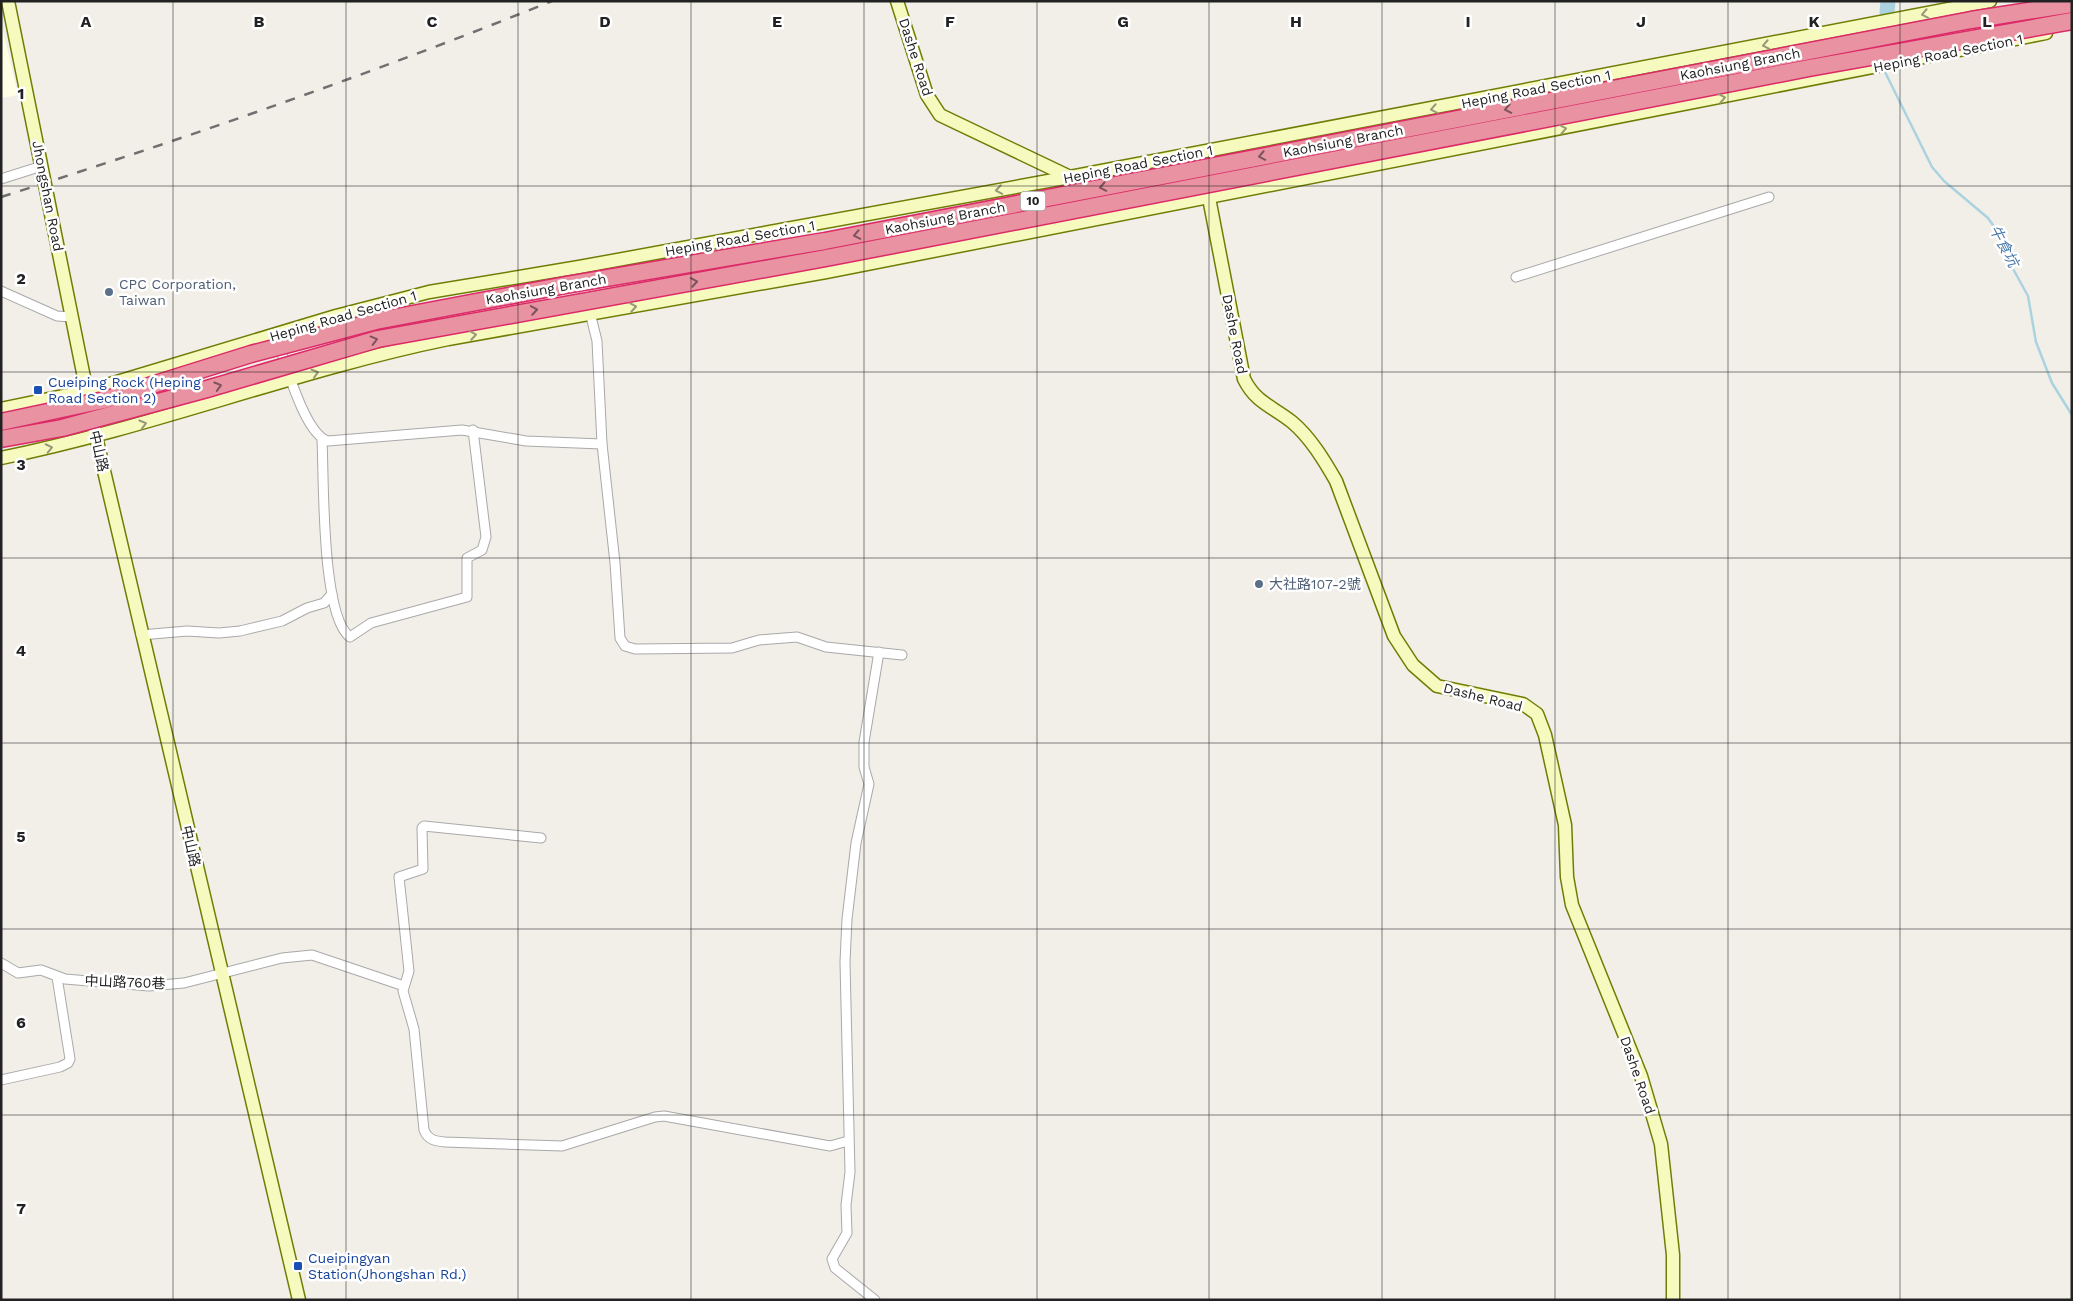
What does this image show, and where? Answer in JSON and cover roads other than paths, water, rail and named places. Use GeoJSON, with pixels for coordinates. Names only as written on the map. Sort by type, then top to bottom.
{"type":"FeatureCollection","features":[{"type":"Feature","properties":{"kind":"highway","name":"Kaohsiung Branch"},"geometry":{"type":"LineString","coordinates":[[1,422],[104,400],[251,354],[376,321],[566,285],[825,241],[1971,20],[2072,4]]}},
{"type":"Feature","properties":{"kind":"highway","name":"Kaohsiung Branch"},"geometry":{"type":"LineString","coordinates":[[1,439],[81,423],[378,339],[826,258],[1809,68],[2072,21]]}},
{"type":"Feature","properties":{"kind":"street","name":"Jhongshan Road"},"geometry":{"type":"LineString","coordinates":[[8,1],[87,391]]}},
{"type":"Feature","properties":{"kind":"street","name":"Dashe Road"},"geometry":{"type":"LineString","coordinates":[[897,1],[927,95],[940,115],[1070,177]]}},
{"type":"Feature","properties":{"kind":"street","name":"Heping Road Section 1"},"geometry":{"type":"LineString","coordinates":[[1,409],[87,391],[336,316],[429,292],[579,268],[1070,177],[1990,1]]}},
{"type":"Feature","properties":{"kind":"street","name":"Heping Road Section 1"},"geometry":{"type":"LineString","coordinates":[[1412,158],[1472,134],[1555,108],[2055,14],[2072,8]]}},
{"type":"Feature","properties":{"kind":"street","name":"Heping Road Section 1"},"geometry":{"type":"LineString","coordinates":[[1,458],[96,437],[397,350],[826,272],[1808,82],[2054,32],[2072,26]]}},
{"type":"Feature","properties":{"kind":"street"},"geometry":{"type":"LineString","coordinates":[[1,179],[42,166]]}},
{"type":"Feature","properties":{"kind":"street"},"geometry":{"type":"LineString","coordinates":[[1516,277],[1769,197]]}},
{"type":"Feature","properties":{"kind":"street","name":"Dashe Road"},"geometry":{"type":"LineString","coordinates":[[1208,198],[1244,379],[1259,401],[1292,422],[1310,441],[1328,467],[1339,490],[1394,636],[1403,651],[1424,676],[1437,686],[1523,704],[1537,714],[1540,721],[1566,825],[1567,877],[1572,905],[1641,1076],[1661,1144],[1673,1256],[1673,1300]]}},
{"type":"Feature","properties":{"kind":"street"},"geometry":{"type":"LineString","coordinates":[[579,268],[597,341],[602,444],[615,564],[620,638],[625,646],[635,649],[732,648],[758,640],[797,637],[826,648],[902,655]]}},
{"type":"Feature","properties":{"kind":"street"},"geometry":{"type":"LineString","coordinates":[[1,291],[57,316],[72,317]]}},
{"type":"Feature","properties":{"kind":"street"},"geometry":{"type":"LineString","coordinates":[[275,335],[308,419],[316,434],[322,440],[473,430],[526,441],[602,444]]}},
{"type":"Feature","properties":{"kind":"street"},"geometry":{"type":"LineString","coordinates":[[1,453],[25,429],[182,386],[204,356]]}},
{"type":"Feature","properties":{"kind":"street","name":"中山路"},"geometry":{"type":"LineString","coordinates":[[87,391],[141,635],[299,1300]]}},
{"type":"Feature","properties":{"kind":"street"},"geometry":{"type":"LineString","coordinates":[[322,440],[327,569],[336,611],[350,636],[371,623],[467,597],[467,558],[482,550],[486,537],[473,430]]}},
{"type":"Feature","properties":{"kind":"street"},"geometry":{"type":"LineString","coordinates":[[141,635],[187,631],[219,634],[240,631],[282,621],[307,608],[324,603],[332,594]]}},
{"type":"Feature","properties":{"kind":"street"},"geometry":{"type":"LineString","coordinates":[[875,1300],[835,1268],[832,1263],[833,1254],[847,1233],[846,1205],[850,1172],[848,1141],[850,1070],[845,962],[856,843],[869,784],[864,768],[864,742],[879,652]]}},
{"type":"Feature","properties":{"kind":"street"},"geometry":{"type":"LineString","coordinates":[[541,838],[427,826],[422,828],[423,869],[402,875],[399,882],[409,971],[404,986],[404,996],[414,1029],[426,1135],[436,1141],[562,1146],[655,1117],[664,1116],[830,1146],[848,1141]]}},
{"type":"Feature","properties":{"kind":"street","name":"中山路760巷"},"geometry":{"type":"LineString","coordinates":[[1,963],[18,973],[41,970],[57,977],[149,986],[184,983],[282,958],[312,955],[404,986]]}},
{"type":"Feature","properties":{"kind":"street"},"geometry":{"type":"LineString","coordinates":[[1,1080],[60,1067],[68,1063],[70,1059],[57,977]]}},
{"type":"Feature","properties":{"kind":"waterway","name":"牛食坑"},"geometry":{"type":"LineString","coordinates":[[1887,12],[1888,1]]}},
{"type":"Feature","properties":{"kind":"waterway","name":"牛食坑"},"geometry":{"type":"LineString","coordinates":[[1885,72],[1932,167],[1944,181],[1988,218],[2002,238],[2012,267],[2028,296],[2036,342],[2052,383],[2072,415]]}},
{"type":"Feature","properties":{"kind":"tunnel"},"geometry":{"type":"LineString","coordinates":[[1073,177],[1162,191]]}},
{"type":"Feature","properties":{"kind":"railway"},"geometry":{"type":"LineString","coordinates":[[1,197],[140,152],[278,104],[416,54],[552,1]]}},
{"type":"Feature","properties":{"kind":"place","name":"CPC Corporation, Taiwan"},"geometry":{"type":"Point","coordinates":[109,292]}},
{"type":"Feature","properties":{"kind":"place","name":"Cueiping Rock (Heping Road Section 2)"},"geometry":{"type":"Point","coordinates":[38,390]}},
{"type":"Feature","properties":{"kind":"place","name":"大社路107-2號"},"geometry":{"type":"Point","coordinates":[1259,584]}},
{"type":"Feature","properties":{"kind":"place","name":"Cueipingyan Station(Jhongshan Rd.)"},"geometry":{"type":"Point","coordinates":[298,1266]}}]}
